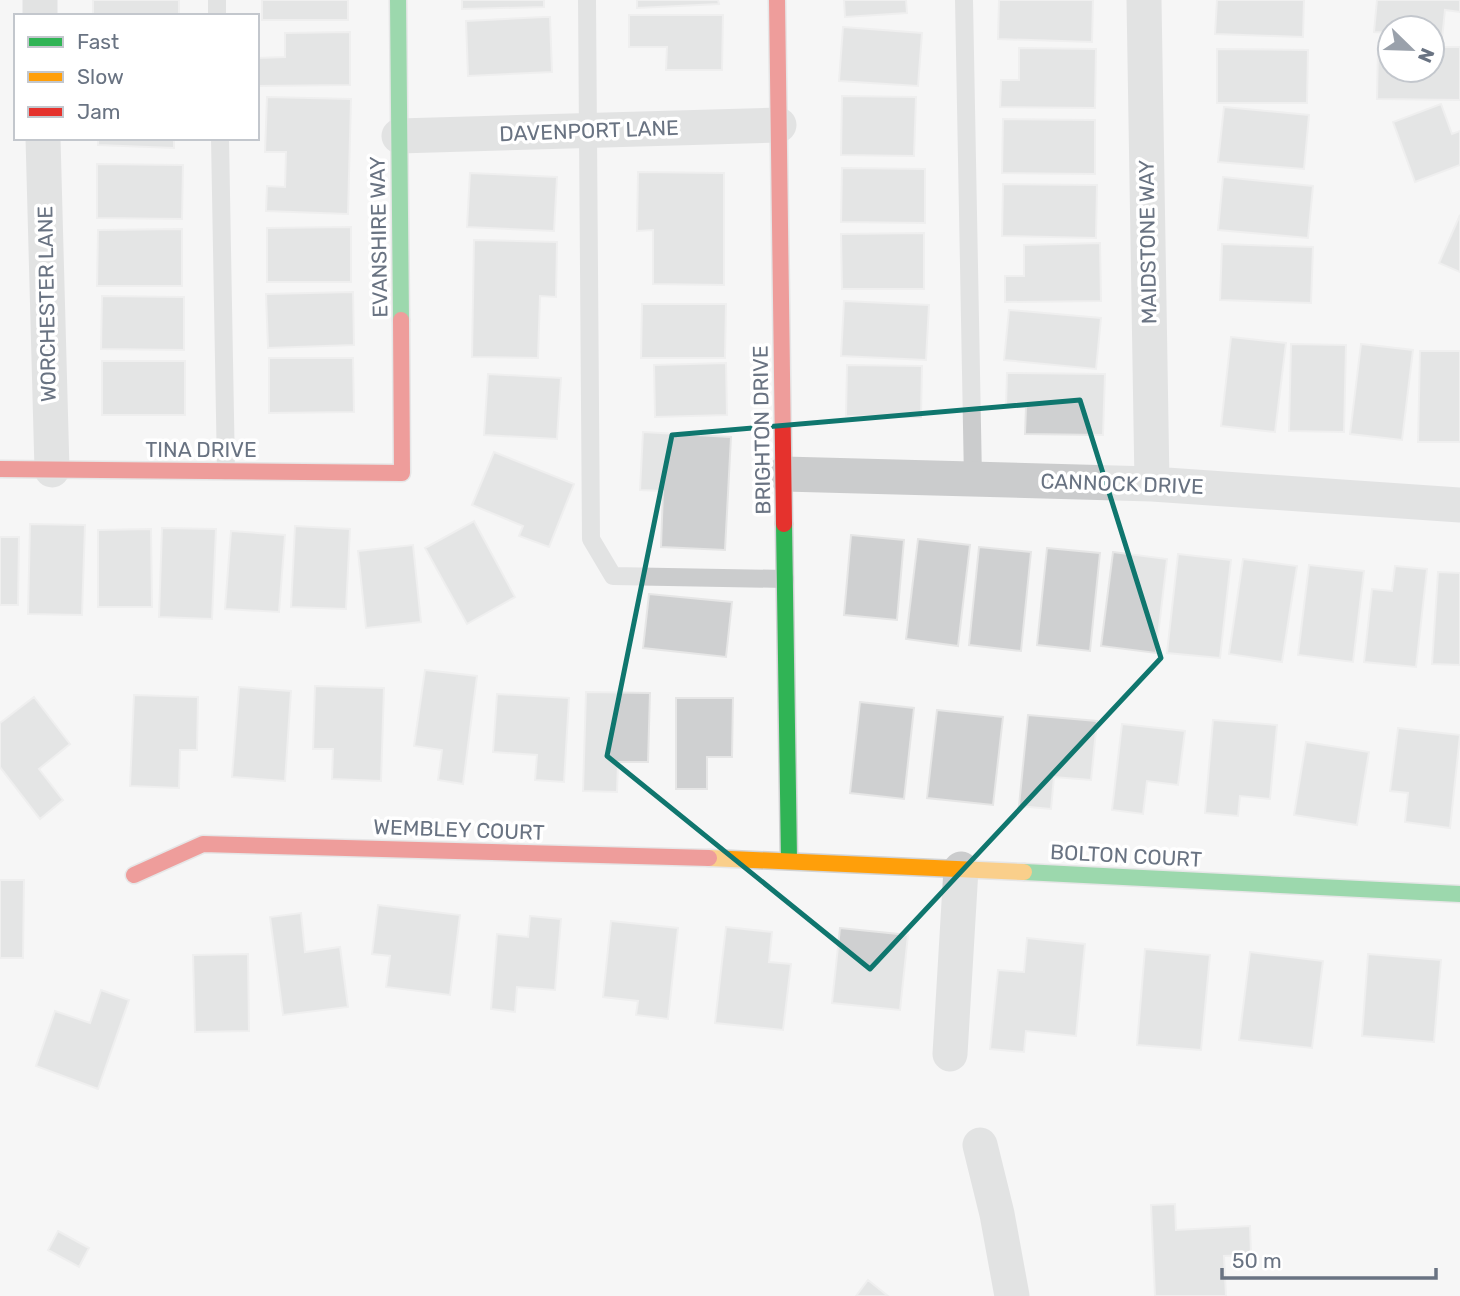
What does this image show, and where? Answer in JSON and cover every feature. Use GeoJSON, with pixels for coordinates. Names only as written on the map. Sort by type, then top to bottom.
{"type":"FeatureCollection","features":[{"type":"Feature","properties":{"kind":"street","name":"EVANSHIRE WAY"},"geometry":{"type":"LineString","coordinates":[[398,0],[402,473]]}},
{"type":"Feature","properties":{"kind":"street","name":"BRIGHTON DRIVE"},"geometry":{"type":"LineString","coordinates":[[777,0],[789,860]]}},
{"type":"Feature","properties":{"kind":"street","name":"MAIDSTONE WAY"},"geometry":{"type":"LineString","coordinates":[[1144,0],[1152,484]]}},
{"type":"Feature","properties":{"kind":"street","name":"DAVENPORT LANE"},"geometry":{"type":"LineString","coordinates":[[399,136],[779,125]]}},
{"type":"Feature","properties":{"kind":"street","name":"WORCHESTER LANE"},"geometry":{"type":"LineString","coordinates":[[43,140],[52,470]]}},
{"type":"Feature","properties":{"kind":"street","name":"TINA DRIVE"},"geometry":{"type":"LineString","coordinates":[[0,469],[402,473]]}},
{"type":"Feature","properties":{"kind":"street","name":"CANNOCK DRIVE"},"geometry":{"type":"LineString","coordinates":[[783,474],[1152,484],[1460,505]]}},
{"type":"Feature","properties":{"kind":"street","name":"WEMBLEY COURT"},"geometry":{"type":"LineString","coordinates":[[134,876],[203,844],[789,860]]}},
{"type":"Feature","properties":{"kind":"street","name":"BOLTON COURT"},"geometry":{"type":"LineString","coordinates":[[789,860],[1460,894]]}},
{"type":"Feature","properties":{"kind":"street"},"geometry":{"type":"LineString","coordinates":[[950,1054],[961,869]]}},
{"type":"Feature","properties":{"kind":"street"},"geometry":{"type":"LineString","coordinates":[[980,1145],[1013,1296]]}},
{"type":"Feature","properties":{"kind":"lane"},"geometry":{"type":"LineString","coordinates":[[587,0],[592,539],[613,576],[785,579]]}},
{"type":"Feature","properties":{"kind":"lane"},"geometry":{"type":"LineString","coordinates":[[964,0],[972,479]]}},
{"type":"Feature","properties":{"kind":"lane"},"geometry":{"type":"LineString","coordinates":[[220,140],[226,471]]}},
{"type":"Feature","properties":{"kind":"highlighted area"},"geometry":{"type":"Polygon","coordinates":[[[1080,400],[1161,658],[870,969],[607,756],[672,435],[1080,400]]]}},
{"type":"Feature","properties":{"kind":"building"},"geometry":{"type":"Polygon","coordinates":[[[93,0],[179,0],[179,14],[93,14],[93,0]]]}},
{"type":"Feature","properties":{"kind":"building"},"geometry":{"type":"Polygon","coordinates":[[[262,0],[348,0],[348,20],[262,20],[262,0]]]}},
{"type":"Feature","properties":{"kind":"building"},"geometry":{"type":"Polygon","coordinates":[[[462,0],[544,0],[544,7],[462,9],[462,0]]]}},
{"type":"Feature","properties":{"kind":"building"},"geometry":{"type":"Polygon","coordinates":[[[637,0],[718,0],[719,4],[637,8],[637,0]]]}},
{"type":"Feature","properties":{"kind":"building"},"geometry":{"type":"Polygon","coordinates":[[[844,0],[906,0],[907,13],[845,17],[844,0]]]}},
{"type":"Feature","properties":{"kind":"building"},"geometry":{"type":"Polygon","coordinates":[[[999,0],[1093,0],[1092,42],[998,39],[999,0]]]}},
{"type":"Feature","properties":{"kind":"building"},"geometry":{"type":"Polygon","coordinates":[[[1217,0],[1304,0],[1303,37],[1215,34],[1217,0]]]}},
{"type":"Feature","properties":{"kind":"building"},"geometry":{"type":"Polygon","coordinates":[[[1377,0],[1460,0],[1460,12],[1445,10],[1445,14],[1376,14],[1374,32],[1377,0]]]}},
{"type":"Feature","properties":{"kind":"building"},"geometry":{"type":"Polygon","coordinates":[[[629,15],[723,15],[722,70],[666,70],[667,47],[629,47],[629,15]]]}},
{"type":"Feature","properties":{"kind":"building"},"geometry":{"type":"Polygon","coordinates":[[[550,17],[552,72],[468,76],[466,21],[550,17]]]}},
{"type":"Feature","properties":{"kind":"building"},"geometry":{"type":"Polygon","coordinates":[[[843,27],[922,33],[918,86],[839,81],[843,27]]]}},
{"type":"Feature","properties":{"kind":"building"},"geometry":{"type":"Polygon","coordinates":[[[350,32],[350,85],[259,86],[259,58],[285,57],[285,33],[350,32]]]}},
{"type":"Feature","properties":{"kind":"building"},"geometry":{"type":"Polygon","coordinates":[[[1446,47],[1460,47],[1460,100],[1377,99],[1377,84],[1446,84],[1446,47]]]}},
{"type":"Feature","properties":{"kind":"building"},"geometry":{"type":"Polygon","coordinates":[[[1019,48],[1096,49],[1095,108],[1000,107],[1001,80],[1019,80],[1019,48]]]}},
{"type":"Feature","properties":{"kind":"building"},"geometry":{"type":"Polygon","coordinates":[[[1217,49],[1308,50],[1307,103],[1217,103],[1217,49]]]}},
{"type":"Feature","properties":{"kind":"building"},"geometry":{"type":"Polygon","coordinates":[[[842,96],[916,97],[914,156],[841,155],[842,96]]]}},
{"type":"Feature","properties":{"kind":"building"},"geometry":{"type":"Polygon","coordinates":[[[267,97],[351,99],[348,214],[266,211],[267,186],[285,187],[286,152],[265,152],[267,97]]]}},
{"type":"Feature","properties":{"kind":"building"},"geometry":{"type":"Polygon","coordinates":[[[1441,104],[1452,134],[1460,131],[1460,165],[1415,182],[1393,122],[1441,104]]]}},
{"type":"Feature","properties":{"kind":"building"},"geometry":{"type":"Polygon","coordinates":[[[1224,107],[1309,115],[1304,169],[1218,162],[1224,107]]]}},
{"type":"Feature","properties":{"kind":"building"},"geometry":{"type":"Polygon","coordinates":[[[1003,119],[1095,120],[1095,174],[1002,173],[1003,119]]]}},
{"type":"Feature","properties":{"kind":"building"},"geometry":{"type":"Polygon","coordinates":[[[98,140],[174,140],[174,148],[98,145],[98,140]]]}},
{"type":"Feature","properties":{"kind":"building"},"geometry":{"type":"Polygon","coordinates":[[[97,164],[183,165],[182,219],[97,218],[97,164]]]}},
{"type":"Feature","properties":{"kind":"building"},"geometry":{"type":"Polygon","coordinates":[[[842,168],[925,169],[925,223],[841,222],[842,168]]]}},
{"type":"Feature","properties":{"kind":"building"},"geometry":{"type":"Polygon","coordinates":[[[638,172],[724,173],[724,285],[653,284],[653,230],[637,231],[638,172]]]}},
{"type":"Feature","properties":{"kind":"building"},"geometry":{"type":"Polygon","coordinates":[[[470,173],[557,177],[554,231],[467,227],[470,173]]]}},
{"type":"Feature","properties":{"kind":"building"},"geometry":{"type":"Polygon","coordinates":[[[1223,177],[1313,186],[1308,238],[1218,230],[1223,177]]]}},
{"type":"Feature","properties":{"kind":"building"},"geometry":{"type":"Polygon","coordinates":[[[1003,184],[1097,185],[1096,238],[1002,236],[1003,184]]]}},
{"type":"Feature","properties":{"kind":"building"},"geometry":{"type":"Polygon","coordinates":[[[1460,215],[1460,272],[1439,263],[1460,215]]]}},
{"type":"Feature","properties":{"kind":"building"},"geometry":{"type":"Polygon","coordinates":[[[351,227],[351,282],[267,282],[267,228],[351,227]]]}},
{"type":"Feature","properties":{"kind":"building"},"geometry":{"type":"Polygon","coordinates":[[[182,229],[182,286],[97,286],[98,230],[182,229]]]}},
{"type":"Feature","properties":{"kind":"building"},"geometry":{"type":"Polygon","coordinates":[[[924,233],[924,289],[842,289],[841,234],[924,233]]]}},
{"type":"Feature","properties":{"kind":"building"},"geometry":{"type":"Polygon","coordinates":[[[474,240],[557,242],[556,297],[540,296],[538,358],[472,357],[474,240]]]}},
{"type":"Feature","properties":{"kind":"building"},"geometry":{"type":"Polygon","coordinates":[[[1100,243],[1101,301],[1005,302],[1005,276],[1024,276],[1024,245],[1100,243]]]}},
{"type":"Feature","properties":{"kind":"building"},"geometry":{"type":"Polygon","coordinates":[[[1222,244],[1313,247],[1311,303],[1220,300],[1222,244]]]}},
{"type":"Feature","properties":{"kind":"building"},"geometry":{"type":"Polygon","coordinates":[[[353,292],[354,345],[268,348],[266,294],[353,292]]]}},
{"type":"Feature","properties":{"kind":"building"},"geometry":{"type":"Polygon","coordinates":[[[102,296],[184,297],[184,350],[101,349],[102,296]]]}},
{"type":"Feature","properties":{"kind":"building"},"geometry":{"type":"Polygon","coordinates":[[[844,301],[929,305],[926,360],[841,356],[844,301]]]}},
{"type":"Feature","properties":{"kind":"building"},"geometry":{"type":"Polygon","coordinates":[[[642,304],[726,304],[725,358],[641,358],[642,304]]]}},
{"type":"Feature","properties":{"kind":"building"},"geometry":{"type":"Polygon","coordinates":[[[1009,310],[1101,318],[1096,369],[1004,360],[1009,310]]]}},
{"type":"Feature","properties":{"kind":"building"},"geometry":{"type":"Polygon","coordinates":[[[1231,337],[1286,343],[1275,432],[1221,426],[1231,337]]]}},
{"type":"Feature","properties":{"kind":"building"},"geometry":{"type":"Polygon","coordinates":[[[1291,344],[1346,345],[1344,432],[1289,431],[1291,344]]]}},
{"type":"Feature","properties":{"kind":"building"},"geometry":{"type":"Polygon","coordinates":[[[1361,344],[1413,350],[1402,440],[1350,434],[1361,344]]]}},
{"type":"Feature","properties":{"kind":"building"},"geometry":{"type":"Polygon","coordinates":[[[1420,351],[1460,351],[1460,442],[1418,442],[1420,351]]]}},
{"type":"Feature","properties":{"kind":"building"},"geometry":{"type":"Polygon","coordinates":[[[269,358],[353,358],[354,412],[269,413],[269,358]]]}},
{"type":"Feature","properties":{"kind":"building"},"geometry":{"type":"Polygon","coordinates":[[[102,361],[185,361],[185,415],[102,415],[102,361]]]}},
{"type":"Feature","properties":{"kind":"building"},"geometry":{"type":"Polygon","coordinates":[[[726,363],[727,415],[655,417],[654,365],[726,363]]]}},
{"type":"Feature","properties":{"kind":"building"},"geometry":{"type":"Polygon","coordinates":[[[847,365],[922,366],[921,417],[846,416],[847,365]]]}},
{"type":"Feature","properties":{"kind":"building"},"geometry":{"type":"Polygon","coordinates":[[[1007,373],[1105,374],[1103,435],[1025,434],[1026,407],[1006,407],[1007,373]]]}},
{"type":"Feature","properties":{"kind":"building"},"geometry":{"type":"Polygon","coordinates":[[[488,374],[561,378],[557,439],[484,435],[488,374]]]}},
{"type":"Feature","properties":{"kind":"building"},"geometry":{"type":"Polygon","coordinates":[[[643,432],[731,437],[725,550],[661,547],[663,491],[640,490],[643,432]]]}},
{"type":"Feature","properties":{"kind":"building"},"geometry":{"type":"Polygon","coordinates":[[[494,452],[574,484],[549,547],[519,536],[523,526],[472,505],[494,452]]]}},
{"type":"Feature","properties":{"kind":"building"},"geometry":{"type":"Polygon","coordinates":[[[474,521],[515,597],[467,624],[425,548],[474,521]]]}},
{"type":"Feature","properties":{"kind":"building"},"geometry":{"type":"Polygon","coordinates":[[[30,524],[85,525],[82,615],[28,614],[30,524]]]}},
{"type":"Feature","properties":{"kind":"building"},"geometry":{"type":"Polygon","coordinates":[[[295,526],[350,529],[346,609],[291,607],[295,526]]]}},
{"type":"Feature","properties":{"kind":"building"},"geometry":{"type":"Polygon","coordinates":[[[162,528],[216,529],[212,619],[159,617],[162,528]]]}},
{"type":"Feature","properties":{"kind":"building"},"geometry":{"type":"Polygon","coordinates":[[[151,529],[152,607],[98,607],[98,530],[151,529]]]}},
{"type":"Feature","properties":{"kind":"building"},"geometry":{"type":"Polygon","coordinates":[[[231,531],[285,535],[279,612],[225,609],[231,531]]]}},
{"type":"Feature","properties":{"kind":"building"},"geometry":{"type":"Polygon","coordinates":[[[851,535],[904,540],[897,620],[844,615],[851,535]]]}},
{"type":"Feature","properties":{"kind":"building"},"geometry":{"type":"Polygon","coordinates":[[[0,537],[19,537],[18,605],[0,605],[0,537]]]}},
{"type":"Feature","properties":{"kind":"building"},"geometry":{"type":"Polygon","coordinates":[[[918,539],[970,545],[958,646],[906,639],[918,539]]]}},
{"type":"Feature","properties":{"kind":"building"},"geometry":{"type":"Polygon","coordinates":[[[413,545],[421,622],[366,628],[358,551],[413,545]]]}},
{"type":"Feature","properties":{"kind":"building"},"geometry":{"type":"Polygon","coordinates":[[[979,547],[1031,552],[1021,651],[969,645],[979,547]]]}},
{"type":"Feature","properties":{"kind":"building"},"geometry":{"type":"Polygon","coordinates":[[[1047,548],[1100,553],[1090,651],[1037,645],[1047,548]]]}},
{"type":"Feature","properties":{"kind":"building"},"geometry":{"type":"Polygon","coordinates":[[[1113,552],[1167,559],[1156,653],[1101,646],[1113,552]]]}},
{"type":"Feature","properties":{"kind":"building"},"geometry":{"type":"Polygon","coordinates":[[[1178,554],[1231,560],[1220,658],[1167,653],[1178,554]]]}},
{"type":"Feature","properties":{"kind":"building"},"geometry":{"type":"Polygon","coordinates":[[[1243,559],[1297,566],[1282,662],[1229,654],[1243,559]]]}},
{"type":"Feature","properties":{"kind":"building"},"geometry":{"type":"Polygon","coordinates":[[[1309,565],[1364,571],[1353,662],[1298,655],[1309,565]]]}},
{"type":"Feature","properties":{"kind":"building"},"geometry":{"type":"Polygon","coordinates":[[[1395,566],[1427,569],[1416,667],[1364,662],[1372,589],[1392,591],[1395,566]]]}},
{"type":"Feature","properties":{"kind":"building"},"geometry":{"type":"Polygon","coordinates":[[[1438,572],[1460,573],[1460,665],[1432,664],[1438,572]]]}},
{"type":"Feature","properties":{"kind":"building"},"geometry":{"type":"Polygon","coordinates":[[[649,594],[732,602],[726,657],[643,648],[649,594]]]}},
{"type":"Feature","properties":{"kind":"building"},"geometry":{"type":"Polygon","coordinates":[[[425,670],[477,676],[463,784],[438,780],[442,750],[414,746],[425,670]]]}},
{"type":"Feature","properties":{"kind":"building"},"geometry":{"type":"Polygon","coordinates":[[[315,686],[384,688],[381,781],[332,779],[333,749],[313,749],[315,686]]]}},
{"type":"Feature","properties":{"kind":"building"},"geometry":{"type":"Polygon","coordinates":[[[239,687],[291,691],[285,781],[232,777],[239,687]]]}},
{"type":"Feature","properties":{"kind":"building"},"geometry":{"type":"Polygon","coordinates":[[[586,692],[650,693],[648,762],[618,762],[617,792],[583,791],[586,692]]]}},
{"type":"Feature","properties":{"kind":"building"},"geometry":{"type":"Polygon","coordinates":[[[497,694],[569,698],[564,782],[535,780],[537,755],[493,752],[497,694]]]}},
{"type":"Feature","properties":{"kind":"building"},"geometry":{"type":"Polygon","coordinates":[[[134,695],[198,697],[197,750],[180,750],[179,788],[130,786],[134,695]]]}},
{"type":"Feature","properties":{"kind":"building"},"geometry":{"type":"Polygon","coordinates":[[[34,697],[70,744],[39,769],[63,800],[40,819],[0,767],[0,723],[34,697]]]}},
{"type":"Feature","properties":{"kind":"building"},"geometry":{"type":"Polygon","coordinates":[[[676,698],[733,698],[732,757],[707,757],[707,789],[676,789],[676,698]]]}},
{"type":"Feature","properties":{"kind":"building"},"geometry":{"type":"Polygon","coordinates":[[[860,702],[914,708],[904,799],[850,793],[860,702]]]}},
{"type":"Feature","properties":{"kind":"building"},"geometry":{"type":"Polygon","coordinates":[[[937,710],[1003,717],[993,805],[927,798],[937,710]]]}},
{"type":"Feature","properties":{"kind":"building"},"geometry":{"type":"Polygon","coordinates":[[[1028,715],[1097,721],[1091,780],[1054,777],[1051,809],[1019,806],[1028,715]]]}},
{"type":"Feature","properties":{"kind":"building"},"geometry":{"type":"Polygon","coordinates":[[[1213,720],[1277,725],[1270,799],[1240,796],[1238,816],[1205,813],[1213,720]]]}},
{"type":"Feature","properties":{"kind":"building"},"geometry":{"type":"Polygon","coordinates":[[[1122,724],[1185,731],[1178,785],[1147,781],[1143,814],[1112,810],[1122,724]]]}},
{"type":"Feature","properties":{"kind":"building"},"geometry":{"type":"Polygon","coordinates":[[[1398,728],[1460,735],[1450,828],[1405,822],[1408,793],[1390,791],[1398,728]]]}},
{"type":"Feature","properties":{"kind":"building"},"geometry":{"type":"Polygon","coordinates":[[[1306,742],[1369,752],[1357,825],[1294,815],[1306,742]]]}},
{"type":"Feature","properties":{"kind":"building"},"geometry":{"type":"Polygon","coordinates":[[[0,880],[24,880],[23,958],[0,958],[0,880]]]}},
{"type":"Feature","properties":{"kind":"building"},"geometry":{"type":"Polygon","coordinates":[[[378,905],[460,915],[450,995],[386,987],[390,956],[372,954],[378,905]]]}},
{"type":"Feature","properties":{"kind":"building"},"geometry":{"type":"Polygon","coordinates":[[[301,913],[305,952],[340,947],[348,1007],[283,1015],[270,917],[301,913]]]}},
{"type":"Feature","properties":{"kind":"building"},"geometry":{"type":"Polygon","coordinates":[[[530,916],[561,919],[555,990],[517,987],[515,1012],[491,1009],[497,934],[528,937],[530,916]]]}},
{"type":"Feature","properties":{"kind":"building"},"geometry":{"type":"Polygon","coordinates":[[[611,921],[678,928],[668,1019],[636,1015],[638,1001],[603,997],[611,921]]]}},
{"type":"Feature","properties":{"kind":"building"},"geometry":{"type":"Polygon","coordinates":[[[726,927],[772,932],[769,962],[791,964],[783,1030],[715,1023],[726,927]]]}},
{"type":"Feature","properties":{"kind":"building"},"geometry":{"type":"Polygon","coordinates":[[[840,928],[908,935],[900,1010],[832,1003],[840,928]]]}},
{"type":"Feature","properties":{"kind":"building"},"geometry":{"type":"Polygon","coordinates":[[[1027,938],[1085,944],[1076,1036],[1026,1031],[1024,1052],[990,1049],[998,970],[1024,972],[1027,938]]]}},
{"type":"Feature","properties":{"kind":"building"},"geometry":{"type":"Polygon","coordinates":[[[1145,949],[1210,955],[1201,1050],[1137,1045],[1145,949]]]}},
{"type":"Feature","properties":{"kind":"building"},"geometry":{"type":"Polygon","coordinates":[[[1250,952],[1323,961],[1312,1048],[1239,1040],[1250,952]]]}},
{"type":"Feature","properties":{"kind":"building"},"geometry":{"type":"Polygon","coordinates":[[[248,954],[249,1031],[195,1032],[193,955],[248,954]]]}},
{"type":"Feature","properties":{"kind":"building"},"geometry":{"type":"Polygon","coordinates":[[[1368,954],[1441,960],[1434,1042],[1362,1036],[1368,954]]]}},
{"type":"Feature","properties":{"kind":"building"},"geometry":{"type":"Polygon","coordinates":[[[101,990],[129,1000],[98,1089],[36,1066],[55,1011],[90,1023],[101,990]]]}},
{"type":"Feature","properties":{"kind":"building"},"geometry":{"type":"Polygon","coordinates":[[[1175,1204],[1176,1230],[1250,1226],[1251,1255],[1224,1256],[1226,1296],[1155,1296],[1151,1205],[1175,1204]]]}},
{"type":"Feature","properties":{"kind":"building"},"geometry":{"type":"Polygon","coordinates":[[[58,1231],[89,1248],[79,1267],[48,1250],[58,1231]]]}},
{"type":"Feature","properties":{"kind":"building"},"geometry":{"type":"Polygon","coordinates":[[[868,1280],[888,1296],[856,1296],[868,1280]]]}},
{"type":"Feature","properties":{"kind":"traffic: fast"},"geometry":{"type":"LineString","coordinates":[[398,0],[401,320]]}},
{"type":"Feature","properties":{"kind":"traffic: fast"},"geometry":{"type":"LineString","coordinates":[[784,524],[789,860]]}},
{"type":"Feature","properties":{"kind":"traffic: fast"},"geometry":{"type":"LineString","coordinates":[[1024,872],[1460,894]]}},
{"type":"Feature","properties":{"kind":"traffic: slow"},"geometry":{"type":"LineString","coordinates":[[709,858],[1024,872]]}},
{"type":"Feature","properties":{"kind":"traffic: jam"},"geometry":{"type":"LineString","coordinates":[[777,0],[784,524]]}},
{"type":"Feature","properties":{"kind":"traffic: jam"},"geometry":{"type":"LineString","coordinates":[[0,469],[402,473],[401,320]]}},
{"type":"Feature","properties":{"kind":"traffic: jam"},"geometry":{"type":"LineString","coordinates":[[134,875],[203,844],[709,858]]}}]}
